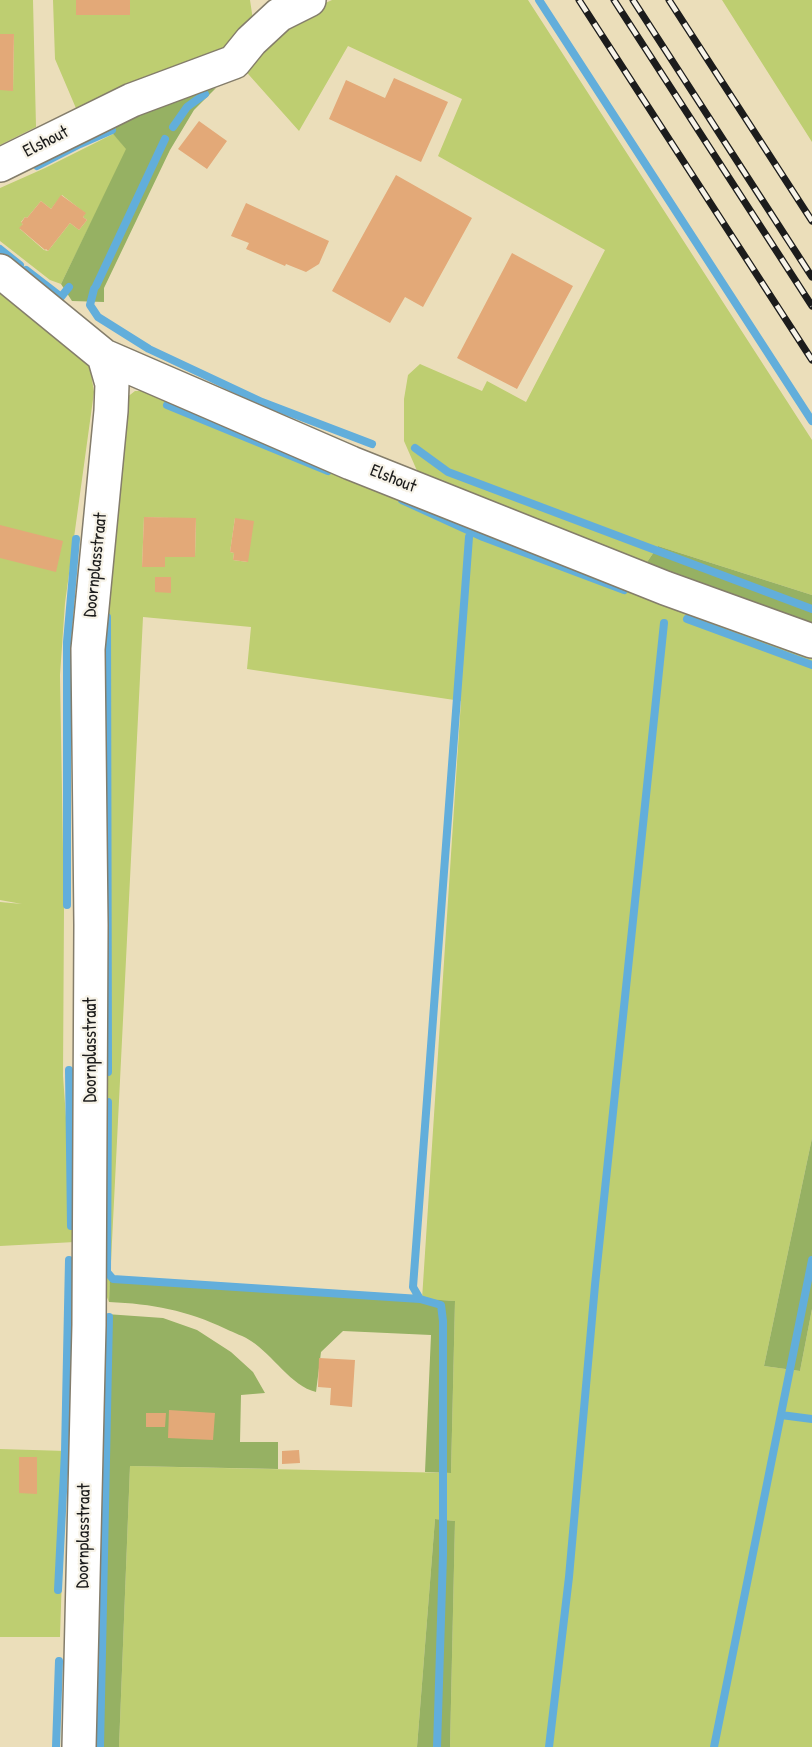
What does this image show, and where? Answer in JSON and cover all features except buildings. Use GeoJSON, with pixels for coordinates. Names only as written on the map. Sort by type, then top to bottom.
{"type":"FeatureCollection","features":[{"type":"Feature","properties":{"kind":"street","name":"Elshout"},"geometry":{"type":"LineString","coordinates":[[0,165],[132,100],[234,62],[251,41],[279,15],[309,0]]}},
{"type":"Feature","properties":{"kind":"street","name":"Elshout"},"geometry":{"type":"LineString","coordinates":[[0,271],[104,356],[351,463],[665,588],[812,641]]}},
{"type":"Feature","properties":{"kind":"street","name":"Doornplasstraat"},"geometry":{"type":"LineString","coordinates":[[80,1747],[89,1314],[91,925],[88,649],[111,411],[112,384],[104,356]]}},
{"type":"Feature","properties":{"kind":"green space"},"geometry":{"type":"Polygon","coordinates":[[[0,0],[33,0],[36,127],[0,145],[0,90],[13,90],[14,35],[0,34],[0,0]]]}},
{"type":"Feature","properties":{"kind":"green space"},"geometry":{"type":"Polygon","coordinates":[[[53,0],[76,0],[76,15],[129,15],[130,0],[250,0],[253,20],[222,53],[78,113],[55,59],[53,0]]]}},
{"type":"Feature","properties":{"kind":"green space"},"geometry":{"type":"Polygon","coordinates":[[[332,0],[528,0],[812,440],[812,595],[658,546],[643,568],[418,473],[404,441],[404,399],[408,375],[420,364],[482,391],[487,381],[526,402],[605,250],[438,156],[462,99],[348,46],[299,131],[241,66],[303,13],[332,0]]]}},
{"type":"Feature","properties":{"kind":"green space"},"geometry":{"type":"Polygon","coordinates":[[[722,0],[812,0],[812,142],[722,0]]]}},
{"type":"Feature","properties":{"kind":"green space"},"geometry":{"type":"Polygon","coordinates":[[[216,88],[194,110],[170,150],[104,288],[104,302],[72,301],[61,284],[126,149],[113,134],[117,124],[187,93],[216,88]]]}},
{"type":"Feature","properties":{"kind":"green space"},"geometry":{"type":"Polygon","coordinates":[[[113,134],[127,149],[61,284],[50,280],[0,241],[0,188],[113,134]],[[62,195],[51,209],[41,201],[21,222],[23,224],[20,229],[48,251],[70,223],[79,230],[87,220],[83,217],[85,213],[62,195]]]}},
{"type":"Feature","properties":{"kind":"green space"},"geometry":{"type":"Polygon","coordinates":[[[0,291],[63,340],[90,367],[94,392],[65,603],[60,675],[64,909],[63,1076],[75,1242],[0,1246],[0,902],[22,904],[0,900],[0,291]]]}},
{"type":"Feature","properties":{"kind":"green space"},"geometry":{"type":"Polygon","coordinates":[[[135,391],[149,391],[812,655],[812,1138],[764,1366],[800,1371],[812,1309],[812,1747],[450,1747],[455,1521],[435,1519],[417,1747],[119,1747],[130,1466],[451,1473],[455,1301],[422,1299],[461,701],[247,669],[251,627],[143,617],[109,1302],[102,1286],[103,915],[110,567],[126,398],[135,391]],[[144,517],[142,567],[165,567],[165,557],[195,557],[196,519],[144,517]],[[235,518],[230,552],[234,553],[233,560],[248,562],[235,518]]]}},
{"type":"Feature","properties":{"kind":"green space"},"geometry":{"type":"Polygon","coordinates":[[[658,546],[812,595],[812,630],[643,568],[658,546]]]}},
{"type":"Feature","properties":{"kind":"green space"},"geometry":{"type":"Polygon","coordinates":[[[812,1138],[812,1309],[800,1371],[764,1366],[812,1138]]]}},
{"type":"Feature","properties":{"kind":"green space"},"geometry":{"type":"Polygon","coordinates":[[[110,1278],[455,1301],[451,1473],[425,1472],[431,1335],[343,1331],[321,1352],[316,1392],[307,1389],[290,1377],[251,1341],[211,1322],[169,1309],[109,1302],[110,1278]]]}},
{"type":"Feature","properties":{"kind":"green space"},"geometry":{"type":"Polygon","coordinates":[[[106,1314],[163,1318],[197,1330],[231,1352],[253,1372],[265,1393],[241,1395],[240,1442],[278,1442],[278,1469],[130,1466],[119,1747],[98,1747],[106,1314]]]}},
{"type":"Feature","properties":{"kind":"green space"},"geometry":{"type":"Polygon","coordinates":[[[0,1449],[66,1451],[60,1637],[0,1637],[0,1449]]]}},
{"type":"Feature","properties":{"kind":"green space"},"geometry":{"type":"Polygon","coordinates":[[[435,1519],[455,1521],[450,1747],[417,1747],[435,1519]]]}},
{"type":"Feature","properties":{"kind":"waterway"},"geometry":{"type":"LineString","coordinates":[[539,0],[812,421]]}},
{"type":"Feature","properties":{"kind":"waterway"},"geometry":{"type":"LineString","coordinates":[[173,127],[187,107],[205,94]]}},
{"type":"Feature","properties":{"kind":"waterway"},"geometry":{"type":"LineString","coordinates":[[37,166],[112,130]]}},
{"type":"Feature","properties":{"kind":"waterway"},"geometry":{"type":"LineString","coordinates":[[96,286],[165,139]]}},
{"type":"Feature","properties":{"kind":"waterway"},"geometry":{"type":"LineString","coordinates":[[0,249],[20,265]]}},
{"type":"Feature","properties":{"kind":"waterway"},"geometry":{"type":"LineString","coordinates":[[26,270],[61,297],[69,287]]}},
{"type":"Feature","properties":{"kind":"waterway"},"geometry":{"type":"LineString","coordinates":[[94,289],[90,305],[98,317],[149,349],[262,402],[372,444]]}},
{"type":"Feature","properties":{"kind":"waterway"},"geometry":{"type":"LineString","coordinates":[[167,405],[328,471]]}},
{"type":"Feature","properties":{"kind":"waterway"},"geometry":{"type":"LineString","coordinates":[[415,448],[448,472],[812,609]]}},
{"type":"Feature","properties":{"kind":"waterway"},"geometry":{"type":"LineString","coordinates":[[402,500],[483,537],[624,590]]}},
{"type":"Feature","properties":{"kind":"waterway"},"geometry":{"type":"LineString","coordinates":[[437,1747],[443,1555],[443,1321],[441,1305],[420,1299],[413,1287],[469,537]]}},
{"type":"Feature","properties":{"kind":"waterway"},"geometry":{"type":"LineString","coordinates":[[67,905],[67,642],[76,539]]}},
{"type":"Feature","properties":{"kind":"waterway"},"geometry":{"type":"LineString","coordinates":[[107,617],[108,1072]]}},
{"type":"Feature","properties":{"kind":"waterway"},"geometry":{"type":"LineString","coordinates":[[687,619],[812,665]]}},
{"type":"Feature","properties":{"kind":"waterway"},"geometry":{"type":"LineString","coordinates":[[549,1747],[569,1577],[595,1285],[664,623]]}},
{"type":"Feature","properties":{"kind":"waterway"},"geometry":{"type":"LineString","coordinates":[[69,1070],[71,1226]]}},
{"type":"Feature","properties":{"kind":"waterway"},"geometry":{"type":"LineString","coordinates":[[108,1102],[107,1272],[113,1279],[420,1299]]}},
{"type":"Feature","properties":{"kind":"waterway"},"geometry":{"type":"LineString","coordinates":[[58,1590],[65,1452],[69,1260]]}},
{"type":"Feature","properties":{"kind":"waterway"},"geometry":{"type":"LineString","coordinates":[[714,1747],[812,1260]]}},
{"type":"Feature","properties":{"kind":"waterway"},"geometry":{"type":"LineString","coordinates":[[100,1747],[109,1317]]}},
{"type":"Feature","properties":{"kind":"waterway"},"geometry":{"type":"LineString","coordinates":[[781,1415],[812,1419]]}},
{"type":"Feature","properties":{"kind":"waterway"},"geometry":{"type":"LineString","coordinates":[[56,1747],[59,1661]]}},
{"type":"Feature","properties":{"kind":"railway"},"geometry":{"type":"LineString","coordinates":[[579,0],[812,360]]}},
{"type":"Feature","properties":{"kind":"railway"},"geometry":{"type":"LineString","coordinates":[[614,0],[812,306]]}},
{"type":"Feature","properties":{"kind":"railway"},"geometry":{"type":"LineString","coordinates":[[633,0],[812,277]]}},
{"type":"Feature","properties":{"kind":"railway"},"geometry":{"type":"LineString","coordinates":[[669,0],[812,221]]}}]}
